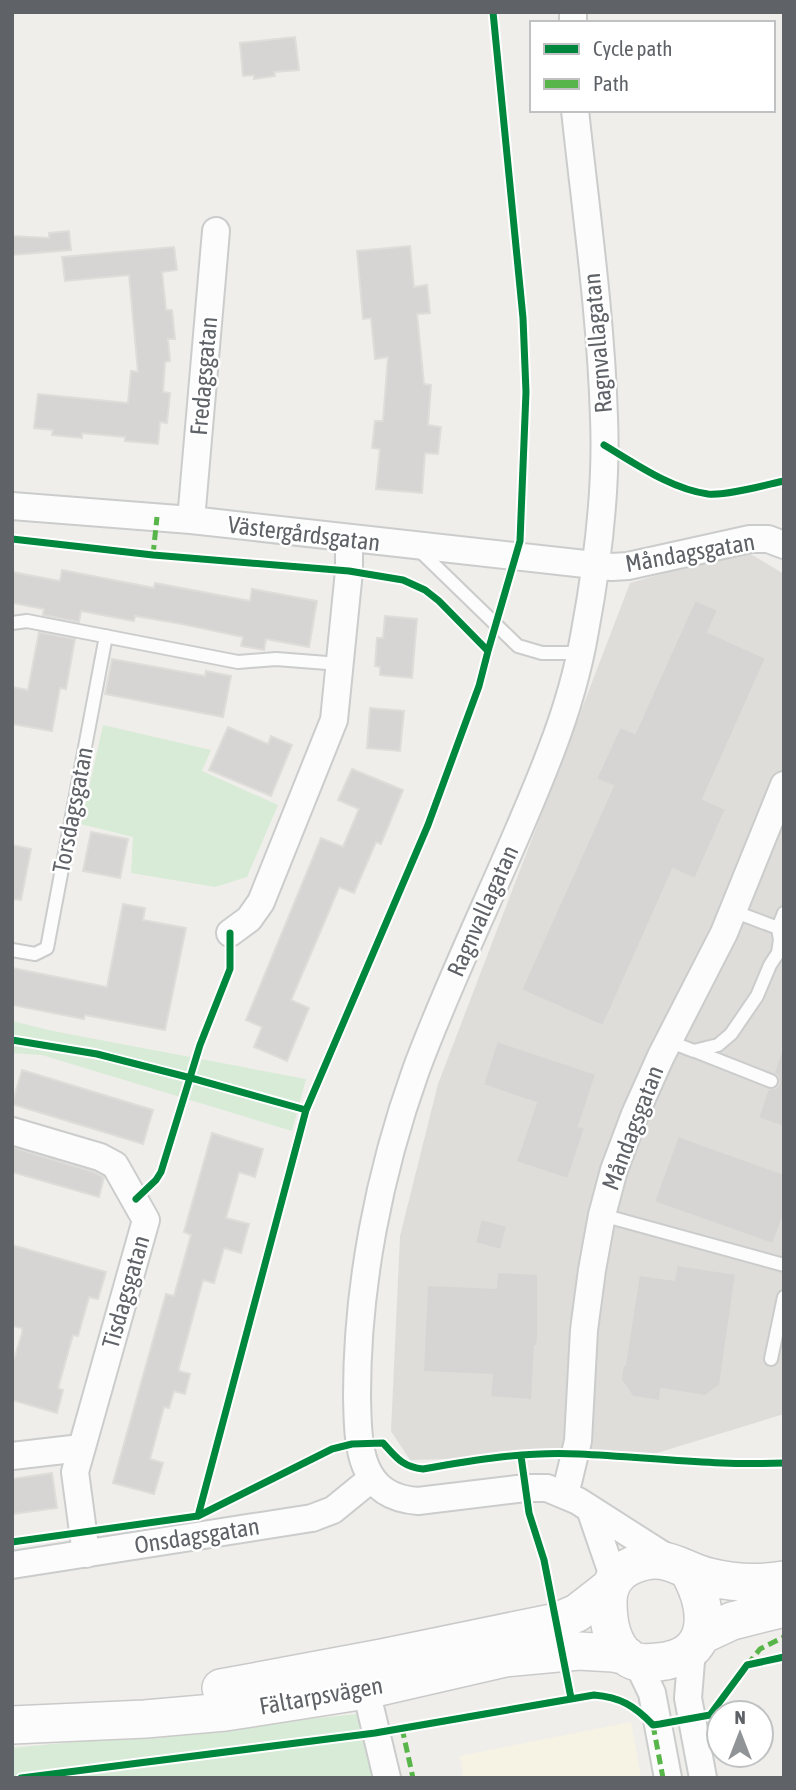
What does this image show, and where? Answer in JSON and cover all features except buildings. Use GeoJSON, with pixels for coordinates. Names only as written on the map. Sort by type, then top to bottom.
{"type":"FeatureCollection","features":[{"type":"Feature","properties":{"kind":"main road"},"geometry":{"type":"LineString","coordinates":[[784,1580],[724,1580],[681,1566],[642,1562],[631,1566],[612,1583],[611,1628],[615,1640],[632,1659],[665,1661],[674,1659],[732,1621],[784,1608]]}},
{"type":"Feature","properties":{"kind":"main road"},"geometry":{"type":"LineString","coordinates":[[681,1566],[702,1604],[704,1625],[697,1642]]}},
{"type":"Feature","properties":{"kind":"main road","name":"Fältarpsvägen"},"geometry":{"type":"LineString","coordinates":[[12,1723],[164,1698],[556,1622],[585,1608],[612,1583]]}},
{"type":"Feature","properties":{"kind":"main road","name":"Fältarpsvägen"},"geometry":{"type":"LineString","coordinates":[[12,1723],[145,1719],[225,1712],[366,1690],[505,1658],[579,1651],[613,1653],[632,1659]]}},
{"type":"Feature","properties":{"kind":"street","name":"Ragnvallagatan"},"geometry":{"type":"LineString","coordinates":[[371,1479],[359,1436],[357,1374],[365,1283],[390,1154],[416,1072],[441,1008],[512,848],[552,749],[571,691],[596,566],[604,485],[604,419],[575,112]]}},
{"type":"Feature","properties":{"kind":"street","name":"Fredagsgatan"},"geometry":{"type":"LineString","coordinates":[[191,520],[216,231]]}},
{"type":"Feature","properties":{"kind":"street","name":"Västergårdsgatan"},"geometry":{"type":"LineString","coordinates":[[12,506],[191,520],[596,566]]}},
{"type":"Feature","properties":{"kind":"street"},"geometry":{"type":"LineString","coordinates":[[230,933],[249,919],[261,902],[334,720],[349,571],[349,539]]}},
{"type":"Feature","properties":{"kind":"street","name":"Måndagsgatan"},"geometry":{"type":"LineString","coordinates":[[596,566],[628,566],[750,539],[774,540],[784,545]]}},
{"type":"Feature","properties":{"kind":"street","name":"Måndagsgatan"},"geometry":{"type":"LineString","coordinates":[[565,1495],[576,1454],[584,1330],[602,1215],[614,1170],[635,1114],[668,1041],[724,933],[784,785]]}},
{"type":"Feature","properties":{"kind":"street","name":"Tisdagsgatan"},"geometry":{"type":"LineString","coordinates":[[12,1131],[100,1157],[115,1165],[146,1220],[75,1472],[86,1554]]}},
{"type":"Feature","properties":{"kind":"street"},"geometry":{"type":"LineString","coordinates":[[12,1456],[81,1448]]}},
{"type":"Feature","properties":{"kind":"street"},"geometry":{"type":"LineString","coordinates":[[371,1479],[389,1495],[418,1501],[531,1487],[547,1488],[590,1509],[681,1566]]}},
{"type":"Feature","properties":{"kind":"street","name":"Onsdagsgatan"},"geometry":{"type":"LineString","coordinates":[[12,1565],[312,1518],[333,1510],[371,1479]]}},
{"type":"Feature","properties":{"kind":"street"},"geometry":{"type":"LineString","coordinates":[[590,1509],[607,1552],[612,1583]]}},
{"type":"Feature","properties":{"kind":"street"},"geometry":{"type":"LineString","coordinates":[[697,1642],[688,1698],[703,1778]]}},
{"type":"Feature","properties":{"kind":"street"},"geometry":{"type":"LineString","coordinates":[[387,1778],[366,1690],[370,1678],[381,1669],[416,1651]]}},
{"type":"Feature","properties":{"kind":"street"},"geometry":{"type":"LineString","coordinates":[[632,1659],[652,1693],[668,1778]]}},
{"type":"Feature","properties":{"kind":"lane"},"geometry":{"type":"LineString","coordinates":[[413,546],[428,556],[518,646],[542,653],[580,653]]}},
{"type":"Feature","properties":{"kind":"lane"},"geometry":{"type":"LineString","coordinates":[[12,623],[27,621],[238,662],[276,659],[340,664]]}},
{"type":"Feature","properties":{"kind":"lane","name":"Torsdagsgatan"},"geometry":{"type":"LineString","coordinates":[[12,950],[35,954],[47,948],[106,636]]}},
{"type":"Feature","properties":{"kind":"lane"},"geometry":{"type":"LineString","coordinates":[[733,911],[778,928]]}},
{"type":"Feature","properties":{"kind":"lane"},"geometry":{"type":"LineString","coordinates":[[694,1051],[718,1045],[731,1034],[745,1015],[778,953],[778,928],[784,913]]}},
{"type":"Feature","properties":{"kind":"lane"},"geometry":{"type":"LineString","coordinates":[[668,1041],[771,1081]]}},
{"type":"Feature","properties":{"kind":"lane"},"geometry":{"type":"LineString","coordinates":[[602,1215],[784,1265]]}},
{"type":"Feature","properties":{"kind":"lane"},"geometry":{"type":"LineString","coordinates":[[771,1359],[784,1297]]}},
{"type":"Feature","properties":{"kind":"shaded area"},"geometry":{"type":"Polygon","coordinates":[[[744,550],[784,574],[784,1414],[657,1453],[410,1460],[391,1431],[400,1236],[438,1084],[630,583],[744,550]]]}},
{"type":"Feature","properties":{"kind":"shaded area"},"geometry":{"type":"Polygon","coordinates":[[[631,1722],[641,1778],[464,1778],[460,1756],[631,1722]]]}},
{"type":"Feature","properties":{"kind":"green space"},"geometry":{"type":"Polygon","coordinates":[[[103,725],[211,750],[202,771],[278,805],[247,877],[215,887],[131,873],[133,837],[81,824],[103,725]]]}},
{"type":"Feature","properties":{"kind":"green space"},"geometry":{"type":"Polygon","coordinates":[[[12,1021],[306,1079],[292,1131],[42,1055],[12,1053],[12,1021]]]}},
{"type":"Feature","properties":{"kind":"green space"},"geometry":{"type":"Polygon","coordinates":[[[358,1714],[373,1778],[12,1778],[12,1748],[358,1714]]]}},
{"type":"Feature","properties":{"kind":"marked path"},"geometry":{"type":"LineString","coordinates":[[153,555],[157,517]]}},
{"type":"Feature","properties":{"kind":"marked path"},"geometry":{"type":"LineString","coordinates":[[747,1665],[760,1649],[784,1637]]}},
{"type":"Feature","properties":{"kind":"marked path"},"geometry":{"type":"LineString","coordinates":[[653,1725],[663,1778]]}},
{"type":"Feature","properties":{"kind":"marked path"},"geometry":{"type":"LineString","coordinates":[[402,1728],[413,1778]]}},
{"type":"Feature","properties":{"kind":"cycle path"},"geometry":{"type":"LineString","coordinates":[[488,651],[520,541],[526,392],[523,318],[493,12]]}},
{"type":"Feature","properties":{"kind":"cycle path"},"geometry":{"type":"LineString","coordinates":[[604,445],[667,481],[708,494],[735,492],[784,481]]}},
{"type":"Feature","properties":{"kind":"cycle path"},"geometry":{"type":"LineString","coordinates":[[12,539],[153,555],[349,571],[403,580],[425,590],[439,601],[488,651],[479,686],[428,825],[306,1110],[198,1516],[12,1542]]}},
{"type":"Feature","properties":{"kind":"cycle path"},"geometry":{"type":"LineString","coordinates":[[136,1199],[161,1172],[200,1045],[230,969],[230,933]]}},
{"type":"Feature","properties":{"kind":"cycle path"},"geometry":{"type":"LineString","coordinates":[[12,1040],[97,1054],[306,1110]]}},
{"type":"Feature","properties":{"kind":"cycle path"},"geometry":{"type":"LineString","coordinates":[[198,1516],[332,1449],[352,1444],[383,1443],[405,1464],[423,1469],[501,1457],[560,1453],[707,1462],[784,1463]]}},
{"type":"Feature","properties":{"kind":"cycle path"},"geometry":{"type":"LineString","coordinates":[[521,1456],[529,1513],[544,1560],[571,1698]]}},
{"type":"Feature","properties":{"kind":"cycle path"},"geometry":{"type":"LineString","coordinates":[[21,1778],[375,1733],[594,1695],[619,1700],[653,1725],[660,1724],[710,1715],[747,1665],[784,1657]]}}]}
